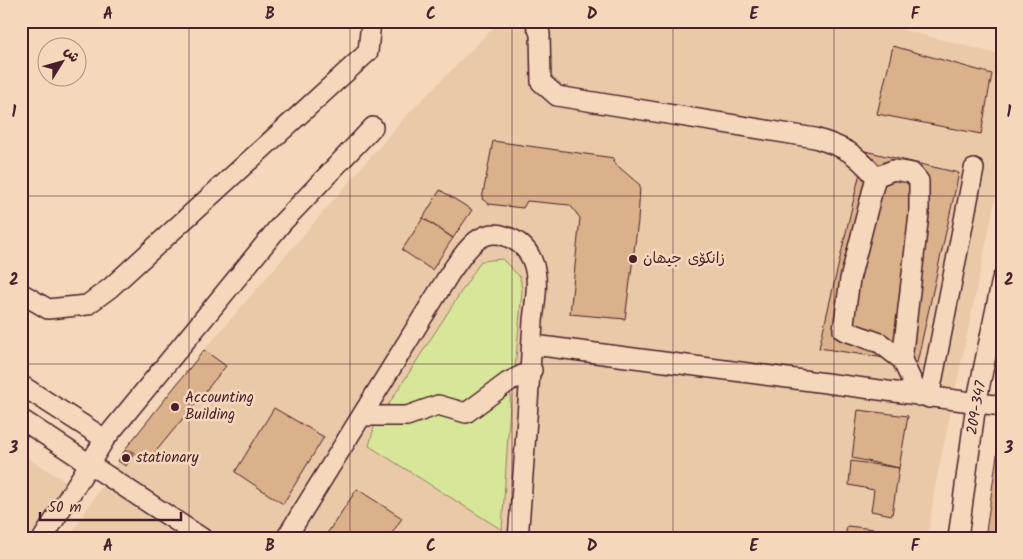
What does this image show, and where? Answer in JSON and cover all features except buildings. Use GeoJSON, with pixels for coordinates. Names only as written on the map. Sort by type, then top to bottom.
{"type":"FeatureCollection","features":[{"type":"Feature","properties":{"kind":"street"},"geometry":{"type":"LineString","coordinates":[[21,293],[48,309],[87,306],[110,288],[368,52],[371,21]]}},
{"type":"Feature","properties":{"kind":"street"},"geometry":{"type":"LineString","coordinates":[[535,21],[540,34],[541,82],[557,96],[815,138],[842,147],[858,157],[876,178]]}},
{"type":"Feature","properties":{"kind":"street"},"geometry":{"type":"LineString","coordinates":[[43,538],[105,439],[282,223],[373,127]]}},
{"type":"Feature","properties":{"kind":"street"},"geometry":{"type":"LineString","coordinates":[[924,397],[974,169]]}},
{"type":"Feature","properties":{"kind":"street"},"geometry":{"type":"LineString","coordinates":[[876,178],[893,170],[912,173],[919,181],[919,214],[902,360]]}},
{"type":"Feature","properties":{"kind":"street"},"geometry":{"type":"LineString","coordinates":[[876,178],[850,279],[843,330],[880,342],[902,360],[924,397]]}},
{"type":"Feature","properties":{"kind":"street"},"geometry":{"type":"LineString","coordinates":[[286,538],[450,273],[469,248],[484,234],[498,233],[513,239],[525,249],[533,261],[536,278],[534,345],[518,538]]}},
{"type":"Feature","properties":{"kind":"street","name":"209-347"},"geometry":{"type":"LineString","coordinates":[[958,538],[976,404],[1002,279]]}},
{"type":"Feature","properties":{"kind":"street"},"geometry":{"type":"LineString","coordinates":[[534,345],[1002,406]]}},
{"type":"Feature","properties":{"kind":"street"},"geometry":{"type":"LineString","coordinates":[[362,416],[407,416],[438,405],[466,413],[508,382],[532,370]]}},
{"type":"Feature","properties":{"kind":"street"},"geometry":{"type":"LineString","coordinates":[[21,384],[105,439]]}},
{"type":"Feature","properties":{"kind":"street"},"geometry":{"type":"LineString","coordinates":[[21,419],[202,538]]}},
{"type":"Feature","properties":{"kind":"shaded area","name":"زانکۆی جیھان"},"geometry":{"type":"Polygon","coordinates":[[[500,21],[869,21],[1002,55],[1002,168],[934,492],[928,538],[69,538],[126,448],[204,350],[405,117],[500,21]]]}},
{"type":"Feature","properties":{"kind":"shaded area"},"geometry":{"type":"Polygon","coordinates":[[[21,453],[69,484],[35,538],[21,538],[21,453]]]}},
{"type":"Feature","properties":{"kind":"green space"},"geometry":{"type":"Polygon","coordinates":[[[502,259],[520,277],[522,291],[515,370],[465,407],[383,413],[481,261],[502,259]]]}},
{"type":"Feature","properties":{"kind":"green space"},"geometry":{"type":"Polygon","coordinates":[[[511,388],[502,530],[369,446],[376,420],[437,410],[463,420],[511,388]]]}},
{"type":"Feature","properties":{"kind":"place","name":"زانکۆی جیھان"},"geometry":{"type":"Point","coordinates":[633,259]}},
{"type":"Feature","properties":{"kind":"place","name":"Accounting Building"},"geometry":{"type":"Point","coordinates":[175,407]}},
{"type":"Feature","properties":{"kind":"place","name":"stationary"},"geometry":{"type":"Point","coordinates":[126,458]}}]}
